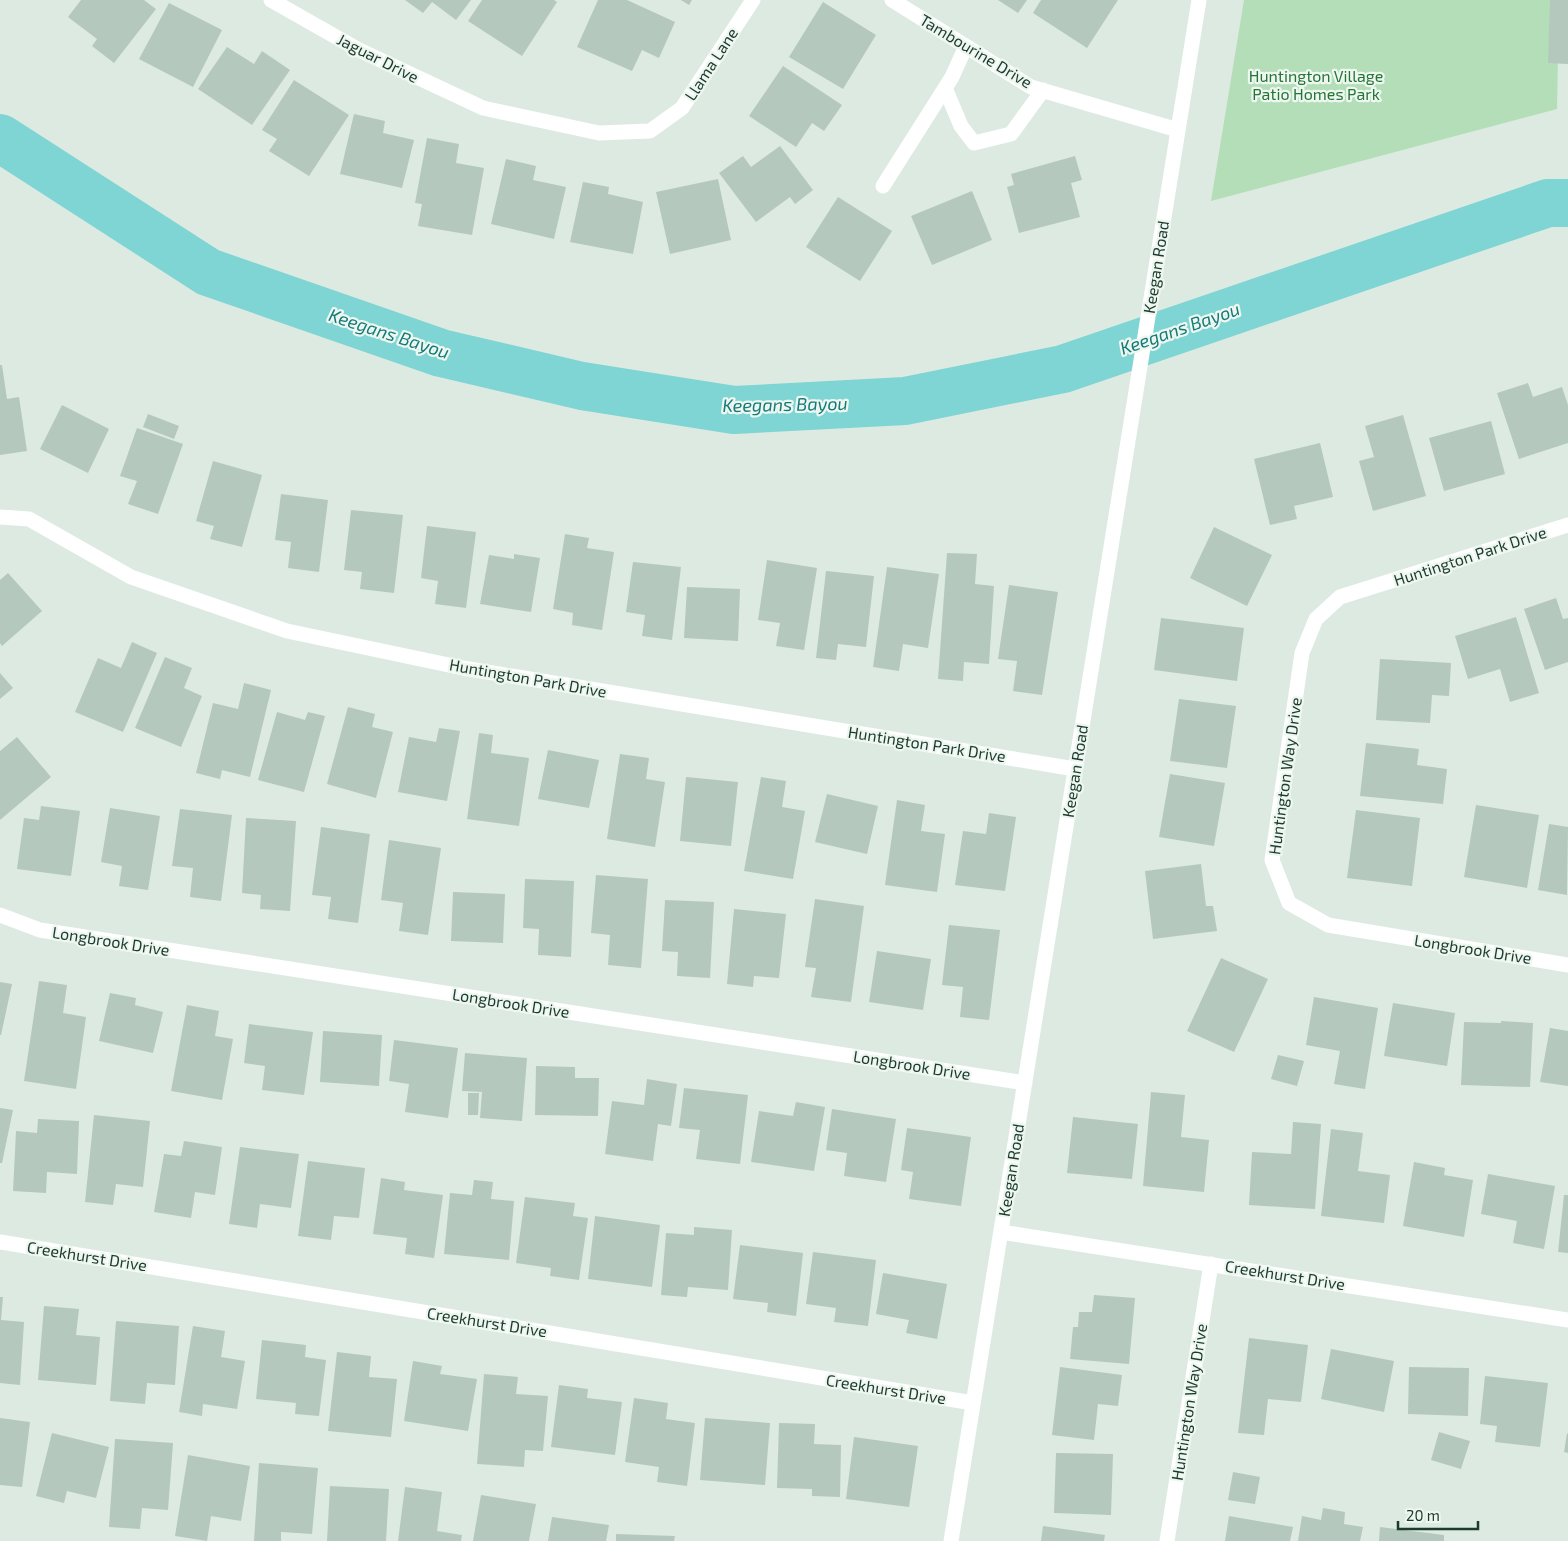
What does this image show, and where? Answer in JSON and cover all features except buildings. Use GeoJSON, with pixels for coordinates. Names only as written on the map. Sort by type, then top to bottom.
{"type":"FeatureCollection","features":[{"type":"Feature","properties":{"kind":"street","name":"Jaguar Drive"},"geometry":{"type":"LineString","coordinates":[[271,0],[359,50],[488,109]]}},
{"type":"Feature","properties":{"kind":"street","name":"Llama Lane"},"geometry":{"type":"LineString","coordinates":[[488,109],[600,133],[650,131],[682,108],[753,0]]}},
{"type":"Feature","properties":{"kind":"street","name":"Tambourine Drive"},"geometry":{"type":"LineString","coordinates":[[892,0],[1031,86],[1178,130]]}},
{"type":"Feature","properties":{"kind":"street","name":"Keegan Road"},"geometry":{"type":"LineString","coordinates":[[951,1541],[1199,0]]}},
{"type":"Feature","properties":{"kind":"street"},"geometry":{"type":"LineString","coordinates":[[883,186],[952,77],[966,46]]}},
{"type":"Feature","properties":{"kind":"street"},"geometry":{"type":"LineString","coordinates":[[945,88],[960,126],[974,143],[1012,134],[1043,90]]}},
{"type":"Feature","properties":{"kind":"street","name":"Huntington Park Drive"},"geometry":{"type":"LineString","coordinates":[[1,517],[29,519],[132,577],[287,631],[463,668],[1076,769]]}},
{"type":"Feature","properties":{"kind":"street","name":"Huntington Park Drive"},"geometry":{"type":"LineString","coordinates":[[1373,587],[1568,525]]}},
{"type":"Feature","properties":{"kind":"street","name":"Huntington Way Drive"},"geometry":{"type":"LineString","coordinates":[[1373,587],[1340,597],[1316,619],[1302,653],[1272,860],[1289,903],[1328,925],[1378,934]]}},
{"type":"Feature","properties":{"kind":"street","name":"Longbrook Drive"},"geometry":{"type":"LineString","coordinates":[[0,915],[40,930],[1025,1083]]}},
{"type":"Feature","properties":{"kind":"street","name":"Longbrook Drive"},"geometry":{"type":"LineString","coordinates":[[1378,934],[1568,964]]}},
{"type":"Feature","properties":{"kind":"street","name":"Creekhurst Drive"},"geometry":{"type":"LineString","coordinates":[[1001,1232],[1568,1320]]}},
{"type":"Feature","properties":{"kind":"street","name":"Creekhurst Drive"},"geometry":{"type":"LineString","coordinates":[[0,1242],[973,1403]]}},
{"type":"Feature","properties":{"kind":"street","name":"Huntington Way Drive"},"geometry":{"type":"LineString","coordinates":[[1167,1541],[1211,1264]]}},
{"type":"Feature","properties":{"kind":"green space","name":"Huntington Village Patio Homes Park"},"geometry":{"type":"Polygon","coordinates":[[[1244,0],[1559,0],[1557,109],[1211,201],[1244,0]]]}},
{"type":"Feature","properties":{"kind":"waterway","name":"Keegans Bayou"},"geometry":{"type":"LineString","coordinates":[[0,138],[208,272],[441,353],[582,386],[734,410],[905,401],[1063,369],[1548,203],[1568,203]]}}]}
